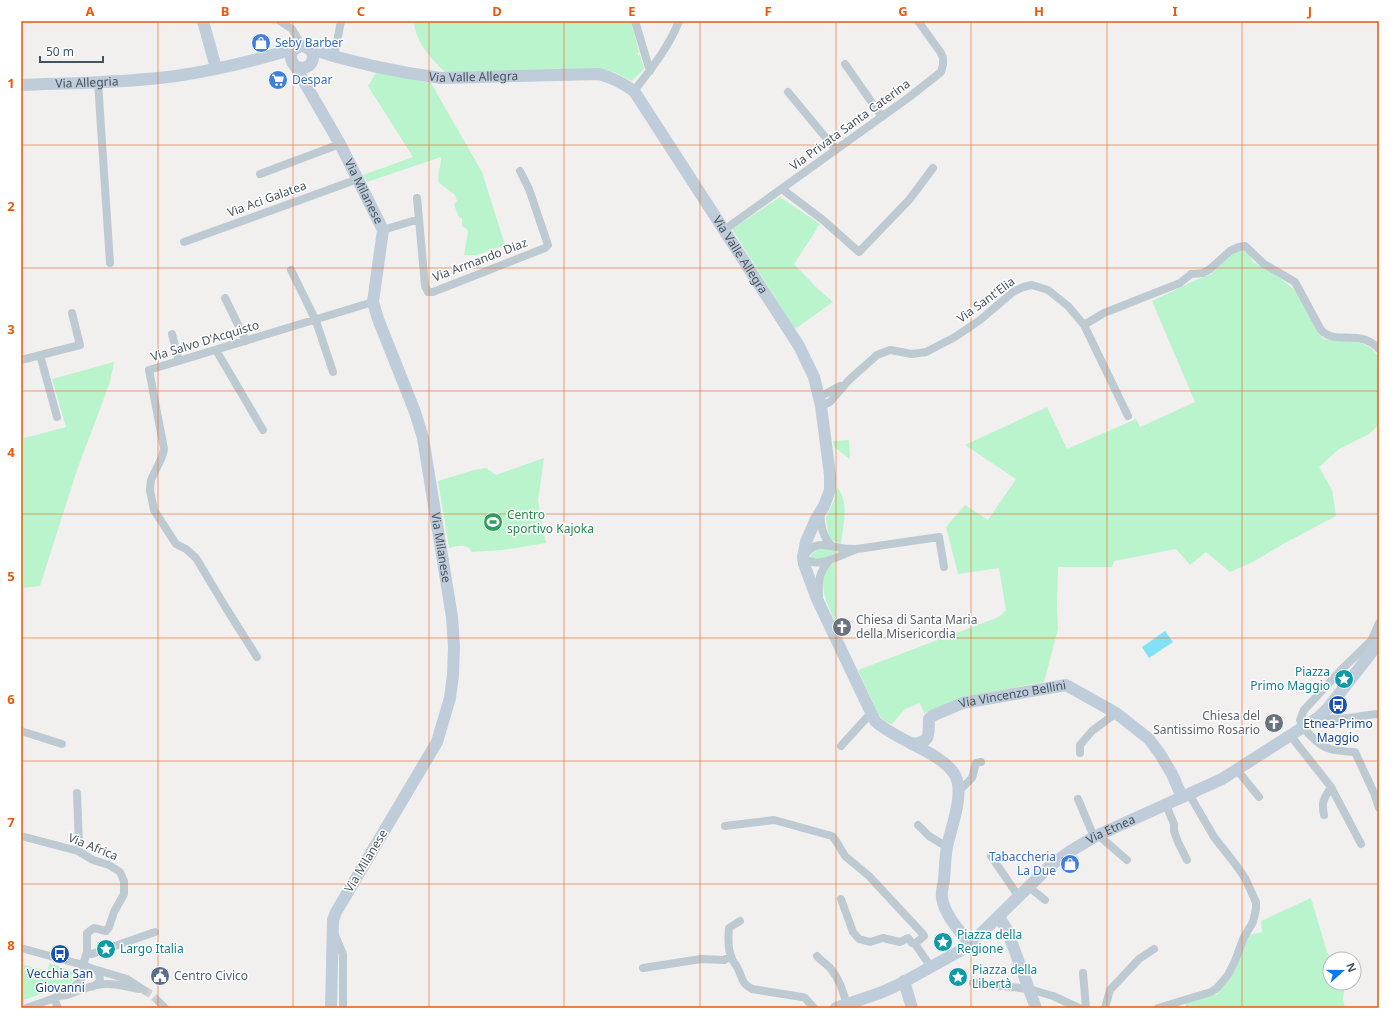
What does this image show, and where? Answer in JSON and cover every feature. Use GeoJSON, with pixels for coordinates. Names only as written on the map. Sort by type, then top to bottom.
{"type":"FeatureCollection","features":[{"type":"Feature","properties":{"kind":"main road"},"geometry":{"type":"LineString","coordinates":[[203,21],[216,68]]}},
{"type":"Feature","properties":{"kind":"main road"},"geometry":{"type":"LineString","coordinates":[[295,65],[292,60],[292,55],[302,47],[313,54],[308,85]]}},
{"type":"Feature","properties":{"kind":"main road","name":"Via Allegria"},"geometry":{"type":"LineString","coordinates":[[21,86],[176,76],[262,58],[302,47]]}},
{"type":"Feature","properties":{"kind":"main road","name":"Via Valle Allegra"},"geometry":{"type":"LineString","coordinates":[[302,47],[334,57],[418,75],[441,78],[599,74],[613,78],[634,91],[799,346],[814,377],[820,400],[830,475],[830,490],[824,506],[809,533],[803,557],[807,574],[820,605],[875,721],[881,727],[941,761]]}},
{"type":"Feature","properties":{"kind":"main road"},"geometry":{"type":"LineString","coordinates":[[262,58],[286,61],[302,68],[310,66],[325,58],[334,57]]}},
{"type":"Feature","properties":{"kind":"main road","name":"Via Milanese"},"geometry":{"type":"LineString","coordinates":[[295,65],[308,85],[340,144],[383,230],[373,302],[378,319],[415,412],[423,438],[452,617],[454,648],[450,698],[437,742],[336,912],[333,920],[331,1008]]}},
{"type":"Feature","properties":{"kind":"main road","name":"Via Etnea"},"geometry":{"type":"LineString","coordinates":[[841,1006],[880,993],[931,967],[970,944],[1050,866],[1069,852],[1096,836],[1222,779],[1319,717],[1328,708],[1375,642]]}},
{"type":"Feature","properties":{"kind":"main road","name":"Via Vincenzo Bellini"},"geometry":{"type":"LineString","coordinates":[[929,735],[929,719],[932,716],[964,702],[1066,685],[1116,712],[1149,739],[1160,754],[1185,796]]}},
{"type":"Feature","properties":{"kind":"main road"},"geometry":{"type":"LineString","coordinates":[[912,744],[924,742],[929,735]]}},
{"type":"Feature","properties":{"kind":"main road"},"geometry":{"type":"LineString","coordinates":[[929,735],[931,744],[941,761],[950,768],[958,783],[959,791],[947,847],[942,897],[944,906],[950,917],[970,944]]}},
{"type":"Feature","properties":{"kind":"main road"},"geometry":{"type":"LineString","coordinates":[[999,917],[1007,930],[1036,1008]]}},
{"type":"Feature","properties":{"kind":"main road"},"geometry":{"type":"LineString","coordinates":[[904,981],[912,1008]]}},
{"type":"Feature","properties":{"kind":"street"},"geometry":{"type":"LineString","coordinates":[[280,21],[292,29],[302,47]]}},
{"type":"Feature","properties":{"kind":"street"},"geometry":{"type":"LineString","coordinates":[[334,57],[341,21]]}},
{"type":"Feature","properties":{"kind":"street"},"geometry":{"type":"LineString","coordinates":[[635,21],[650,70]]}},
{"type":"Feature","properties":{"kind":"street"},"geometry":{"type":"LineString","coordinates":[[634,91],[669,42],[679,21]]}},
{"type":"Feature","properties":{"kind":"street","name":"Via Privata Santa Caterina"},"geometry":{"type":"LineString","coordinates":[[724,230],[882,117],[941,72],[943,58],[941,53],[918,21]]}},
{"type":"Feature","properties":{"kind":"street"},"geometry":{"type":"LineString","coordinates":[[845,64],[882,117]]}},
{"type":"Feature","properties":{"kind":"street"},"geometry":{"type":"LineString","coordinates":[[98,82],[110,263]]}},
{"type":"Feature","properties":{"kind":"street"},"geometry":{"type":"LineString","coordinates":[[788,92],[836,150]]}},
{"type":"Feature","properties":{"kind":"street"},"geometry":{"type":"LineString","coordinates":[[260,174],[340,144]]}},
{"type":"Feature","properties":{"kind":"street"},"geometry":{"type":"LineString","coordinates":[[782,189],[824,220],[858,252],[909,200],[933,168]]}},
{"type":"Feature","properties":{"kind":"street","name":"Via Armando Diaz"},"geometry":{"type":"LineString","coordinates":[[419,219],[425,286],[428,292],[433,292],[545,248],[548,245],[529,189],[520,171]]}},
{"type":"Feature","properties":{"kind":"street","name":"Via Aci Galatea"},"geometry":{"type":"LineString","coordinates":[[184,242],[358,179]]}},
{"type":"Feature","properties":{"kind":"street"},"geometry":{"type":"LineString","coordinates":[[383,230],[419,219],[417,198]]}},
{"type":"Feature","properties":{"kind":"street"},"geometry":{"type":"LineString","coordinates":[[1084,325],[1104,313],[1180,282],[1191,274],[1203,273],[1210,269],[1230,251],[1245,246],[1249,248],[1256,258],[1274,271],[1290,278],[1295,282],[1321,330],[1325,334],[1330,336],[1358,337],[1366,339],[1373,343],[1379,350]]}},
{"type":"Feature","properties":{"kind":"street"},"geometry":{"type":"LineString","coordinates":[[291,270],[316,321],[333,372]]}},
{"type":"Feature","properties":{"kind":"street","name":"Via Sant'Elia"},"geometry":{"type":"LineString","coordinates":[[849,380],[877,355],[890,350],[919,354],[926,352],[955,337],[980,320],[1013,292],[1023,287],[1040,287],[1048,290],[1068,306],[1084,325],[1128,416]]}},
{"type":"Feature","properties":{"kind":"street"},"geometry":{"type":"LineString","coordinates":[[225,298],[246,341]]}},
{"type":"Feature","properties":{"kind":"street","name":"Via Salvo D'Acquisto"},"geometry":{"type":"LineString","coordinates":[[257,657],[196,558],[186,549],[176,544],[154,510],[150,490],[151,480],[162,457],[164,449],[149,370],[316,321],[373,302]]}},
{"type":"Feature","properties":{"kind":"street"},"geometry":{"type":"LineString","coordinates":[[21,360],[80,345],[72,313]]}},
{"type":"Feature","properties":{"kind":"street"},"geometry":{"type":"LineString","coordinates":[[172,334],[179,361]]}},
{"type":"Feature","properties":{"kind":"street"},"geometry":{"type":"LineString","coordinates":[[216,350],[263,430]]}},
{"type":"Feature","properties":{"kind":"street"},"geometry":{"type":"LineString","coordinates":[[40,354],[57,417]]}},
{"type":"Feature","properties":{"kind":"street"},"geometry":{"type":"LineString","coordinates":[[849,380],[830,402],[820,400],[825,394],[849,380]]}},
{"type":"Feature","properties":{"kind":"street"},"geometry":{"type":"LineString","coordinates":[[820,513],[822,531],[827,541],[832,546]]}},
{"type":"Feature","properties":{"kind":"street"},"geometry":{"type":"LineString","coordinates":[[858,549],[831,560],[815,563],[807,561],[803,557],[809,550],[818,545],[826,544],[846,549],[858,549],[939,537],[944,567]]}},
{"type":"Feature","properties":{"kind":"street"},"geometry":{"type":"LineString","coordinates":[[820,605],[818,584],[819,576],[821,571],[831,560]]}},
{"type":"Feature","properties":{"kind":"street"},"geometry":{"type":"LineString","coordinates":[[1379,623],[1375,642],[1342,669],[1304,710],[1300,720],[1302,727],[1325,748],[1334,751],[1355,752],[1374,793],[1379,808]]}},
{"type":"Feature","properties":{"kind":"street"},"geometry":{"type":"LineString","coordinates":[[1080,753],[1080,745],[1092,730],[1116,712]]}},
{"type":"Feature","properties":{"kind":"street"},"geometry":{"type":"LineString","coordinates":[[841,746],[871,713]]}},
{"type":"Feature","properties":{"kind":"street"},"geometry":{"type":"LineString","coordinates":[[1319,717],[1336,719],[1379,714]]}},
{"type":"Feature","properties":{"kind":"street"},"geometry":{"type":"LineString","coordinates":[[21,731],[62,744]]}},
{"type":"Feature","properties":{"kind":"street"},"geometry":{"type":"LineString","coordinates":[[1290,735],[1331,787],[1361,844]]}},
{"type":"Feature","properties":{"kind":"street"},"geometry":{"type":"LineString","coordinates":[[959,791],[972,778],[976,763],[981,762]]}},
{"type":"Feature","properties":{"kind":"street"},"geometry":{"type":"LineString","coordinates":[[1237,770],[1260,797]]}},
{"type":"Feature","properties":{"kind":"street"},"geometry":{"type":"LineString","coordinates":[[1324,815],[1322,806],[1325,796],[1331,787]]}},
{"type":"Feature","properties":{"kind":"street"},"geometry":{"type":"LineString","coordinates":[[77,793],[78,851]]}},
{"type":"Feature","properties":{"kind":"street"},"geometry":{"type":"LineString","coordinates":[[1158,1008],[1210,992],[1217,988],[1228,975],[1235,961],[1256,909],[1256,902],[1245,878],[1185,796]]}},
{"type":"Feature","properties":{"kind":"street"},"geometry":{"type":"LineString","coordinates":[[1078,799],[1096,836],[1127,860]]}},
{"type":"Feature","properties":{"kind":"street"},"geometry":{"type":"LineString","coordinates":[[1166,805],[1174,824],[1174,831],[1178,842],[1187,860]]}},
{"type":"Feature","properties":{"kind":"street"},"geometry":{"type":"LineString","coordinates":[[725,826],[774,820],[832,836],[844,856],[869,876],[924,936],[915,944]]}},
{"type":"Feature","properties":{"kind":"street"},"geometry":{"type":"LineString","coordinates":[[918,825],[929,836],[947,847]]}},
{"type":"Feature","properties":{"kind":"street","name":"Via Africa"},"geometry":{"type":"LineString","coordinates":[[21,836],[78,851],[94,860],[115,868],[120,872],[123,878],[124,894],[106,931],[94,928],[87,933],[87,952]]}},
{"type":"Feature","properties":{"kind":"street"},"geometry":{"type":"LineString","coordinates":[[991,856],[1019,897]]}},
{"type":"Feature","properties":{"kind":"street"},"geometry":{"type":"LineString","coordinates":[[1029,887],[1045,900]]}},
{"type":"Feature","properties":{"kind":"street"},"geometry":{"type":"LineString","coordinates":[[841,899],[853,932],[859,939],[870,942],[883,938],[900,942],[908,938],[915,944],[931,967]]}},
{"type":"Feature","properties":{"kind":"street"},"geometry":{"type":"LineString","coordinates":[[740,921],[729,928],[731,956],[738,968],[742,981],[746,986],[752,989],[802,997],[805,998],[814,1008]]}},
{"type":"Feature","properties":{"kind":"street"},"geometry":{"type":"LineString","coordinates":[[332,929],[343,954],[342,1008]]}},
{"type":"Feature","properties":{"kind":"street"},"geometry":{"type":"LineString","coordinates":[[93,986],[84,984],[87,971],[87,952],[92,954],[155,932]]}},
{"type":"Feature","properties":{"kind":"street"},"geometry":{"type":"LineString","coordinates":[[21,948],[87,971],[127,979],[144,990],[104,984],[56,997],[26,1008]]}},
{"type":"Feature","properties":{"kind":"street"},"geometry":{"type":"LineString","coordinates":[[1106,1008],[1110,990],[1139,959],[1154,948]]}},
{"type":"Feature","properties":{"kind":"street"},"geometry":{"type":"LineString","coordinates":[[643,968],[701,959],[724,960],[731,956]]}},
{"type":"Feature","properties":{"kind":"street"},"geometry":{"type":"LineString","coordinates":[[817,956],[822,963],[830,968],[840,981],[841,1006]]}},
{"type":"Feature","properties":{"kind":"street"},"geometry":{"type":"LineString","coordinates":[[87,971],[100,978],[93,986]]}},
{"type":"Feature","properties":{"kind":"street"},"geometry":{"type":"LineString","coordinates":[[56,997],[75,986],[87,971]]}},
{"type":"Feature","properties":{"kind":"street"},"geometry":{"type":"LineString","coordinates":[[1083,973],[1086,1008]]}},
{"type":"Feature","properties":{"kind":"street"},"geometry":{"type":"LineString","coordinates":[[973,983],[1029,989],[1053,996],[1078,1008]]}},
{"type":"Feature","properties":{"kind":"street"},"geometry":{"type":"LineString","coordinates":[[56,997],[58,1008]]}},
{"type":"Feature","properties":{"kind":"green space"},"geometry":{"type":"Polygon","coordinates":[[[414,21],[631,21],[639,52],[637,53],[638,56],[640,55],[644,69],[632,81],[614,72],[604,70],[445,72],[429,55],[421,43],[417,36],[414,21]]]}},
{"type":"Feature","properties":{"kind":"green space"},"geometry":{"type":"Polygon","coordinates":[[[376,72],[431,83],[482,172],[505,245],[477,255],[464,255],[468,232],[467,229],[462,226],[462,219],[458,216],[454,204],[457,201],[455,195],[439,183],[438,176],[441,157],[367,182],[363,175],[413,157],[368,86],[376,72]]]}},
{"type":"Feature","properties":{"kind":"green space"},"geometry":{"type":"Polygon","coordinates":[[[780,197],[820,224],[794,264],[833,302],[795,329],[732,229],[780,197]]]}},
{"type":"Feature","properties":{"kind":"green space"},"geometry":{"type":"Polygon","coordinates":[[[1241,250],[1248,253],[1253,262],[1280,278],[1297,292],[1318,333],[1324,339],[1360,343],[1372,349],[1378,356],[1379,425],[1369,434],[1339,449],[1319,467],[1332,490],[1336,516],[1283,544],[1253,562],[1230,572],[1206,552],[1190,565],[1176,549],[1114,561],[1112,567],[1058,567],[1058,629],[1044,682],[965,697],[924,713],[920,703],[905,709],[892,724],[886,722],[879,715],[858,670],[999,617],[1006,610],[999,568],[958,574],[946,527],[965,505],[988,520],[1016,479],[965,445],[1047,407],[1067,449],[1136,419],[1140,427],[1195,402],[1152,301],[1198,279],[1210,275],[1234,253],[1241,250]]]}},
{"type":"Feature","properties":{"kind":"green space"},"geometry":{"type":"Polygon","coordinates":[[[114,362],[110,382],[77,470],[40,586],[21,588],[21,439],[66,427],[52,379],[114,362]]]}},
{"type":"Feature","properties":{"kind":"green space"},"geometry":{"type":"Polygon","coordinates":[[[849,440],[850,459],[834,447],[833,441],[849,440]]]}},
{"type":"Feature","properties":{"kind":"green space","name":"Centro sportivo Kajoka"},"geometry":{"type":"Polygon","coordinates":[[[544,458],[538,501],[546,543],[503,550],[472,552],[465,546],[449,548],[438,481],[474,470],[486,468],[496,475],[544,458]]]}},
{"type":"Feature","properties":{"kind":"green space"},"geometry":{"type":"Polygon","coordinates":[[[837,487],[841,493],[845,507],[841,544],[832,540],[828,536],[826,518],[834,500],[837,487]]]}},
{"type":"Feature","properties":{"kind":"green space"},"geometry":{"type":"Polygon","coordinates":[[[821,548],[835,550],[835,554],[824,558],[811,559],[810,556],[821,548]]]}},
{"type":"Feature","properties":{"kind":"green space"},"geometry":{"type":"Polygon","coordinates":[[[835,562],[836,623],[826,599],[823,585],[825,573],[835,562]]]}},
{"type":"Feature","properties":{"kind":"green space"},"geometry":{"type":"Polygon","coordinates":[[[1311,898],[1327,951],[1322,951],[1322,991],[1344,991],[1343,999],[1345,1008],[1181,1008],[1185,1007],[1186,1003],[1217,994],[1231,978],[1249,935],[1262,932],[1261,921],[1311,898]]]}},
{"type":"Feature","properties":{"kind":"green space"},"geometry":{"type":"Polygon","coordinates":[[[50,963],[72,971],[74,974],[74,979],[71,983],[21,1001],[21,964],[47,971],[50,963]]]}},
{"type":"Feature","properties":{"kind":"green space"},"geometry":{"type":"Polygon","coordinates":[[[1178,1005],[1181,1008],[1169,1008],[1178,1005]]]}},
{"type":"Feature","properties":{"kind":"water"},"geometry":{"type":"Polygon","coordinates":[[[1165,631],[1173,642],[1149,658],[1142,647],[1165,631]]]}},
{"type":"Feature","properties":{"kind":"tunnel"},"geometry":{"type":"LineString","coordinates":[[144,990],[159,1002]]}},
{"type":"Feature","properties":{"kind":"place","name":"Seby Barber"},"geometry":{"type":"Point","coordinates":[261,43]}},
{"type":"Feature","properties":{"kind":"place","name":"Despar"},"geometry":{"type":"Point","coordinates":[278,80]}},
{"type":"Feature","properties":{"kind":"place","name":"Centro sportivo Kajoka"},"geometry":{"type":"Point","coordinates":[493,522]}},
{"type":"Feature","properties":{"kind":"place","name":"Chiesa di Santa Maria della Misericordia"},"geometry":{"type":"Point","coordinates":[842,627]}},
{"type":"Feature","properties":{"kind":"place","name":"Piazza Primo Maggio"},"geometry":{"type":"Point","coordinates":[1344,679]}},
{"type":"Feature","properties":{"kind":"place","name":"Etnea-Primo Maggio"},"geometry":{"type":"Point","coordinates":[1338,705]}},
{"type":"Feature","properties":{"kind":"place","name":"Chiesa del Santissimo Rosario"},"geometry":{"type":"Point","coordinates":[1274,723]}},
{"type":"Feature","properties":{"kind":"place","name":"Tabaccheria La Due"},"geometry":{"type":"Point","coordinates":[1070,864]}},
{"type":"Feature","properties":{"kind":"place","name":"Piazza della Regione"},"geometry":{"type":"Point","coordinates":[943,942]}},
{"type":"Feature","properties":{"kind":"place","name":"Largo Italia"},"geometry":{"type":"Point","coordinates":[106,949]}},
{"type":"Feature","properties":{"kind":"place","name":"Vecchia San Giovanni"},"geometry":{"type":"Point","coordinates":[60,954]}},
{"type":"Feature","properties":{"kind":"place","name":"Centro Civico"},"geometry":{"type":"Point","coordinates":[160,976]}},
{"type":"Feature","properties":{"kind":"place","name":"Piazza della Libertà"},"geometry":{"type":"Point","coordinates":[958,977]}}]}
